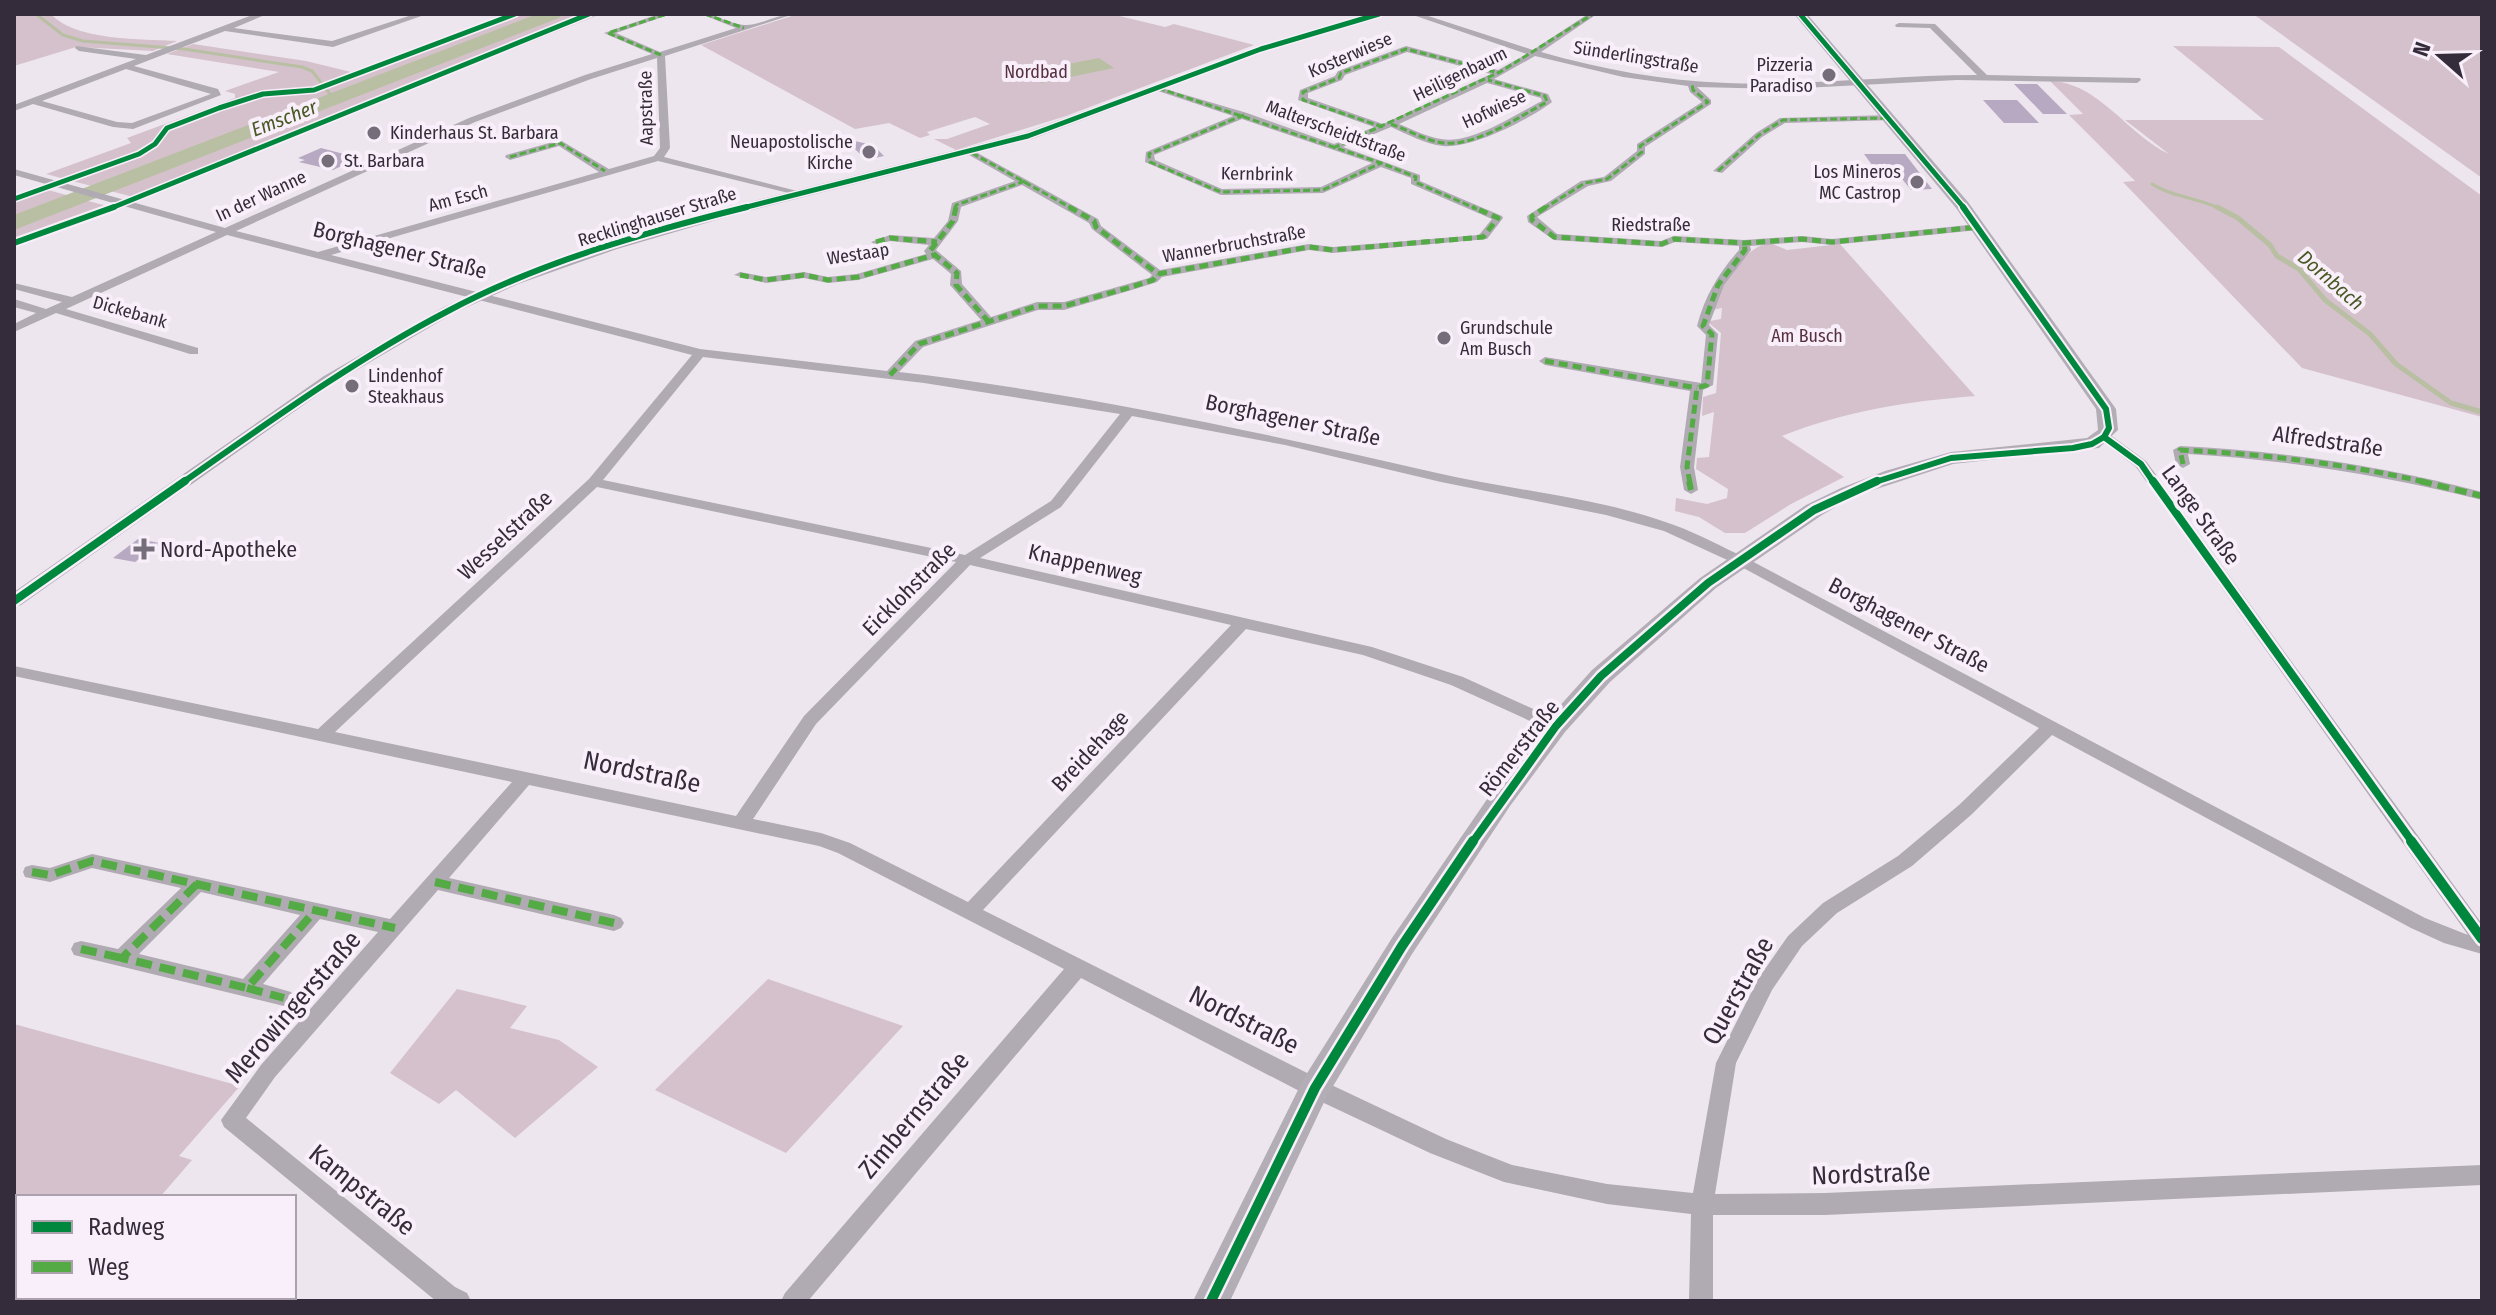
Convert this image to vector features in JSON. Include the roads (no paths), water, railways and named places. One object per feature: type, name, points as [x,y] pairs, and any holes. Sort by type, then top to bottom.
[{"type":"main road","points":[[1800,14],[1978,227],[2106,409],[2109,428],[2104,437]]},
{"type":"main road","name":"Römerstraße","points":[[1211,1301],[1315,1088],[1402,946],[1501,799],[1556,726],[1631,647],[1708,583],[1828,502],[1892,475],[1951,458],[2073,448],[2104,437]]},
{"type":"street","points":[[14,108],[263,14]]},
{"type":"street","points":[[223,29],[333,44],[423,14]]},
{"type":"street","points":[[661,55],[608,33],[667,14]]},
{"type":"street","points":[[705,14],[744,28]]},
{"type":"street","name":"In der Wanne","points":[[14,328],[472,120],[790,14]]},
{"type":"street","name":"Recklinghauser Straße","points":[[14,601],[330,379],[400,337],[481,295],[599,251],[797,194],[972,153],[1051,128],[1261,49],[1379,14]]},
{"type":"street","name":"Sünderlingstraße","points":[[1414,14],[1536,54],[1614,71],[1692,83],[1748,87],[1859,83]]},
{"type":"street","name":"Heiligenbaum","points":[[1333,148],[1488,80],[1536,54],[1593,14]]},
{"type":"street","points":[[1899,25],[1932,26],[1986,79]]},
{"type":"street","points":[[79,48],[148,58]]},
{"type":"street","name":"Kosterwiese","points":[[1387,126],[1303,100],[1303,92],[1339,78],[1341,73],[1406,49],[1416,49],[1499,73]]},
{"type":"street","name":"Aapstraße","points":[[658,158],[665,148],[661,55]]},
{"type":"street","points":[[33,101],[116,125],[133,126],[216,95],[215,91],[126,66]]},
{"type":"street","points":[[1859,83],[1986,79],[2137,80]]},
{"type":"street","name":"Hofwiese","points":[[1387,126],[1443,142],[1459,143],[1494,127],[1506,126],[1547,102],[1545,96],[1488,80]]},
{"type":"street","name":"Riedstraße","points":[[1692,83],[1693,90],[1708,102],[1683,121],[1671,123],[1640,146],[1642,152],[1607,179],[1585,183],[1531,219],[1549,235],[1562,239],[1662,244],[1674,239],[1744,243],[1802,239],[1832,242],[1978,227]]},
{"type":"street","name":"Malterscheidtstraße","points":[[1158,88],[1381,163],[1416,177],[1415,182],[1494,215]]},
{"type":"street","name":"Kernbrink","points":[[1244,115],[1149,154],[1150,162],[1221,192],[1323,190],[1381,163]]},
{"type":"street","points":[[1718,171],[1759,135],[1783,120],[1890,118]]},
{"type":"street","points":[[510,157],[560,143],[605,171]]},
{"type":"street","points":[[972,153],[1094,221],[1096,227],[1158,274]]},
{"type":"street","name":"Am Esch","points":[[319,256],[658,158],[797,194]]},
{"type":"street","name":"Borghagener Straße","points":[[14,172],[226,232],[700,353],[890,375],[1129,411],[1285,441],[1441,478],[1608,511],[1669,528],[1741,561],[2418,923],[2451,938],[2482,946]]},
{"type":"street","points":[[988,321],[956,285],[957,273],[930,251],[953,221],[956,205],[1025,181]]},
{"type":"street","name":"Wannerbruchstraße","points":[[890,375],[919,344],[1037,306],[1064,306],[1153,280],[1158,274],[1309,247],[1333,250],[1475,239],[1483,237],[1497,220],[1494,215]]},
{"type":"street","points":[[876,242],[890,238],[937,242]]},
{"type":"street","points":[[1545,361],[1697,388],[1707,385],[1712,334],[1703,326],[1709,299],[1719,279],[1745,250],[1744,243]]},
{"type":"street","name":"Westaap","points":[[740,275],[766,280],[804,275],[828,280],[858,277],[934,255]]},
{"type":"street","name":"Dickebank","points":[[14,286],[73,301]]},
{"type":"street","name":"Dickebank","points":[[14,303],[194,351]]},
{"type":"street","name":"Wesselstraße","points":[[323,734],[594,482],[700,353]]},
{"type":"street","points":[[1691,490],[1687,467],[1697,388]]},
{"type":"street","name":"Eicklohstraße","points":[[742,821],[810,720],[967,560],[1056,504],[1129,411]]},
{"type":"street","name":"Lange Straße","points":[[2104,437],[2141,464],[2482,939]]},
{"type":"street","name":"Alfredstraße","points":[[2183,464],[2180,450],[2277,454],[2366,467],[2482,496]]},
{"type":"street","name":"Knappenweg","points":[[594,482],[967,560],[1366,651],[1416,667],[1556,726]]},
{"type":"street","name":"Breidehage","points":[[971,911],[1243,622]]},
{"type":"street","name":"Nordstraße","points":[[14,671],[742,821],[844,848],[1315,1088],[1438,1146],[1512,1175],[1607,1194],[1702,1205],[1886,1201],[2482,1175]]},
{"type":"street","name":"Querstraße","points":[[1701,1301],[1702,1205],[1726,1063],[1765,985],[1795,941],[1830,908],[1917,851],[1965,810],[2049,728]]},
{"type":"street","name":"Merowingerstraße","points":[[232,1120],[268,1071],[526,777]]},
{"type":"street","name":"Merowingerstraße","points":[[32,872],[50,875],[92,861],[395,928]]},
{"type":"street","points":[[435,882],[614,923]]},
{"type":"street","points":[[122,958],[197,884]]},
{"type":"street","name":"Merowingerstraße","points":[[247,988],[315,911]]},
{"type":"street","name":"Merowingerstraße","points":[[81,949],[284,998]]},
{"type":"street","name":"Zimbernstraße","points":[[793,1301],[1079,966]]},
{"type":"street","name":"Kampstraße","points":[[232,1120],[447,1295],[459,1301]]},
{"type":"waterway","points":[[36,14],[63,35],[83,41],[184,49],[302,67],[312,71],[334,99]]},
{"type":"waterway","name":"Emscher","points":[[14,223],[553,14]]},
{"type":"waterway","name":"Dornbach","points":[[2152,184],[2220,209]]},
{"type":"waterway","name":"Dornbach","points":[[2220,209],[2238,218],[2270,245],[2277,256],[2299,269],[2325,300],[2370,334],[2396,364],[2451,403],[2482,412]]},
{"type":"place","name":"Pizzeria Paradiso","points":[[1829,75]]},
{"type":"place","name":"Kinderhaus St. Barbara","points":[[374,133]]},
{"type":"place","name":"Neuapostolische Kirche","points":[[869,152]]},
{"type":"place","name":"St. Barbara","points":[[328,161]]},
{"type":"place","name":"Los Mineros MC Castrop","points":[[1917,182]]},
{"type":"place","name":"Grundschule Am Busch","points":[[1444,338]]},
{"type":"place","name":"Lindenhof Steakhaus","points":[[352,386]]},
{"type":"place","name":"Nord-Apotheke","points":[[144,549]]},
{"type":"park label","name":"Nordbad","points":[[1036,72]]},
{"type":"park label","name":"Am Busch","points":[[1807,336]]}]
